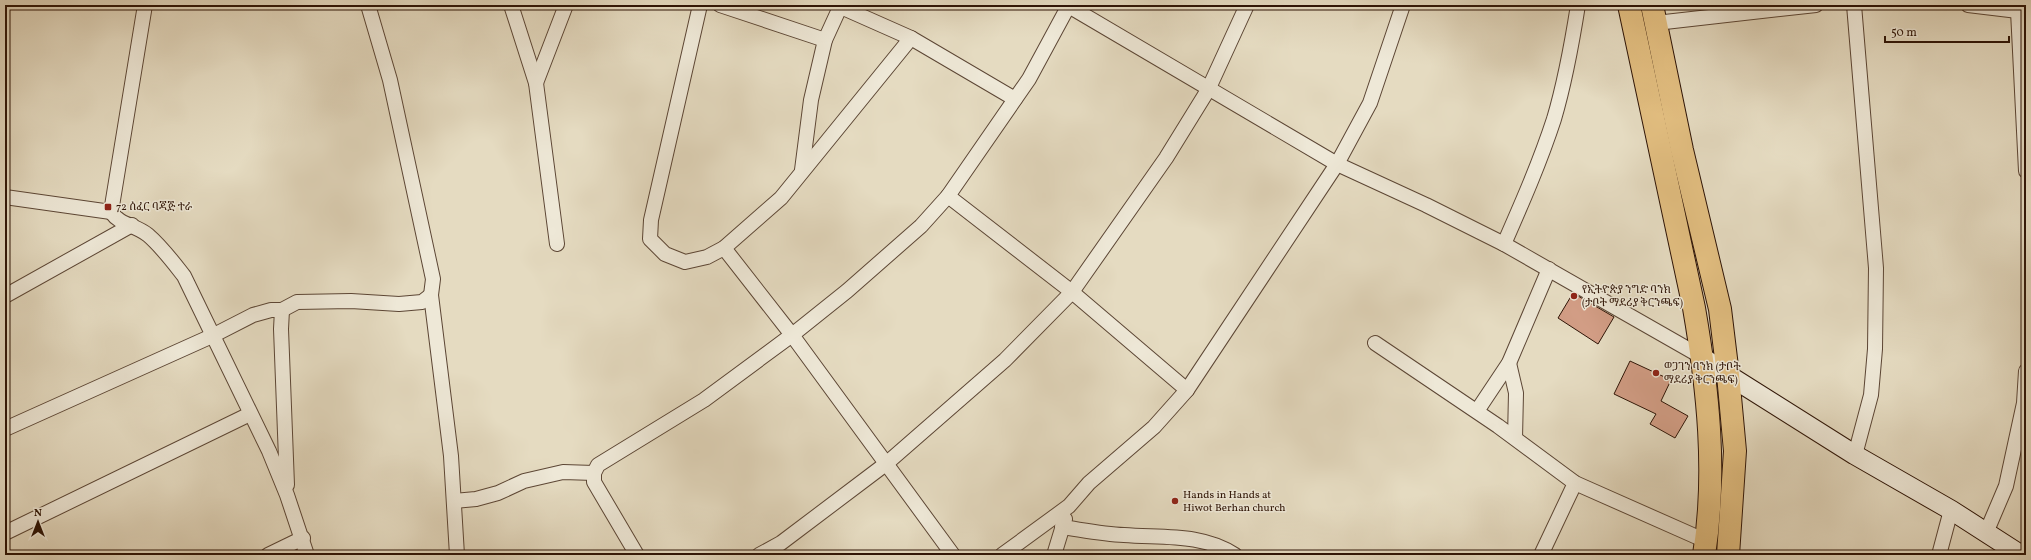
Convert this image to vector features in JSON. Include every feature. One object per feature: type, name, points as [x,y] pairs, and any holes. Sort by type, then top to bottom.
[{"type":"main road","points":[[1629,5],[1692,300],[1702,357],[1711,450],[1705,548]]},
{"type":"main road","points":[[1654,14],[1682,150],[1720,309],[1735,451],[1728,555]]},
{"type":"street","points":[[111,212],[145,5]]},
{"type":"street","points":[[368,5],[390,80],[433,279],[431,295],[451,456],[457,555]]},
{"type":"street","points":[[511,5],[536,83],[557,244]]},
{"type":"street","points":[[536,83],[566,5]]},
{"type":"street","points":[[700,5],[651,220],[650,239],[665,254],[685,262],[707,257],[724,248],[781,198],[802,170],[911,38]]},
{"type":"street","points":[[720,5],[825,40]]},
{"type":"street","points":[[637,555],[594,482],[594,473],[598,465],[704,400],[792,335],[847,291],[921,226],[948,196],[1029,79],[1068,5],[1208,90],[1338,164],[1426,205],[1504,244],[1702,357],[1855,455],[1951,510],[2021,555]]},
{"type":"street","points":[[759,555],[782,543],[887,463],[1005,360],[1072,292],[1166,158],[1208,90],[1247,5]]},
{"type":"street","points":[[1002,555],[1069,506],[1089,483],[1154,427],[1187,390],[1338,164],[1370,103],[1403,5]]},
{"type":"street","points":[[1504,244],[1530,184],[1554,119],[1570,57],[1578,5]]},
{"type":"street","points":[[1654,14],[1816,5]]},
{"type":"street","points":[[1854,5],[1876,268],[1875,349],[1871,395],[1855,455]]},
{"type":"street","points":[[1968,5],[2022,13],[2026,171]]},
{"type":"street","points":[[802,170],[811,100],[825,40],[841,6],[911,38],[1015,99]]},
{"type":"street","points":[[948,196],[1072,292],[1187,390]]},
{"type":"street","points":[[5,197],[111,212],[118,221],[132,225],[152,240],[167,254],[184,276],[269,451],[303,538],[307,555]]},
{"type":"street","points":[[5,296],[132,225]]},
{"type":"street","points":[[724,248],[792,335],[953,555]]},
{"type":"street","points":[[1477,412],[1509,363],[1549,269]]},
{"type":"street","points":[[5,429],[212,336],[253,315],[271,310],[282,310],[297,302],[323,300],[399,304],[422,302],[431,295]]},
{"type":"street","points":[[282,310],[280,329],[287,495]]},
{"type":"street","points":[[1374,343],[1515,438],[1575,483],[1705,548]]},
{"type":"street","points":[[1509,363],[1516,393],[1515,438]]},
{"type":"street","points":[[1986,533],[2008,478],[2024,403],[2026,371]]},
{"type":"street","points":[[5,533],[250,414]]},
{"type":"street","points":[[454,501],[476,499],[498,493],[524,480],[563,472],[594,473]]},
{"type":"street","points":[[1541,555],[1575,483]]},
{"type":"street","points":[[1054,555],[1069,506]]},
{"type":"street","points":[[1939,555],[1951,510]]},
{"type":"street","points":[[1062,527],[1123,535],[1189,538],[1221,546],[1235,555]]},
{"type":"street","points":[[268,555],[303,538]]},
{"type":"building","points":[[1573,293],[1614,317],[1598,344],[1558,318]]},
{"type":"building","points":[[1630,361],[1671,380],[1661,401],[1688,416],[1675,438],[1650,424],[1656,414],[1614,394]]},
{"type":"place","name":"72 ሰፈር ባጃጅ ተራ","points":[[108,207]]},
{"type":"place","name":"የኢትዮጵያ ንግድ ባንክ (ታቦት ማደሪያ ቅርንጫፍ)","points":[[1574,296]]},
{"type":"place","name":"ወጋገን ባንክ (ታቦት ማደሪያ ቅርንጫፍ)","points":[[1656,373]]},
{"type":"place","name":"Hands in Hands at Hiwot Berhan church","points":[[1175,501]]}]
